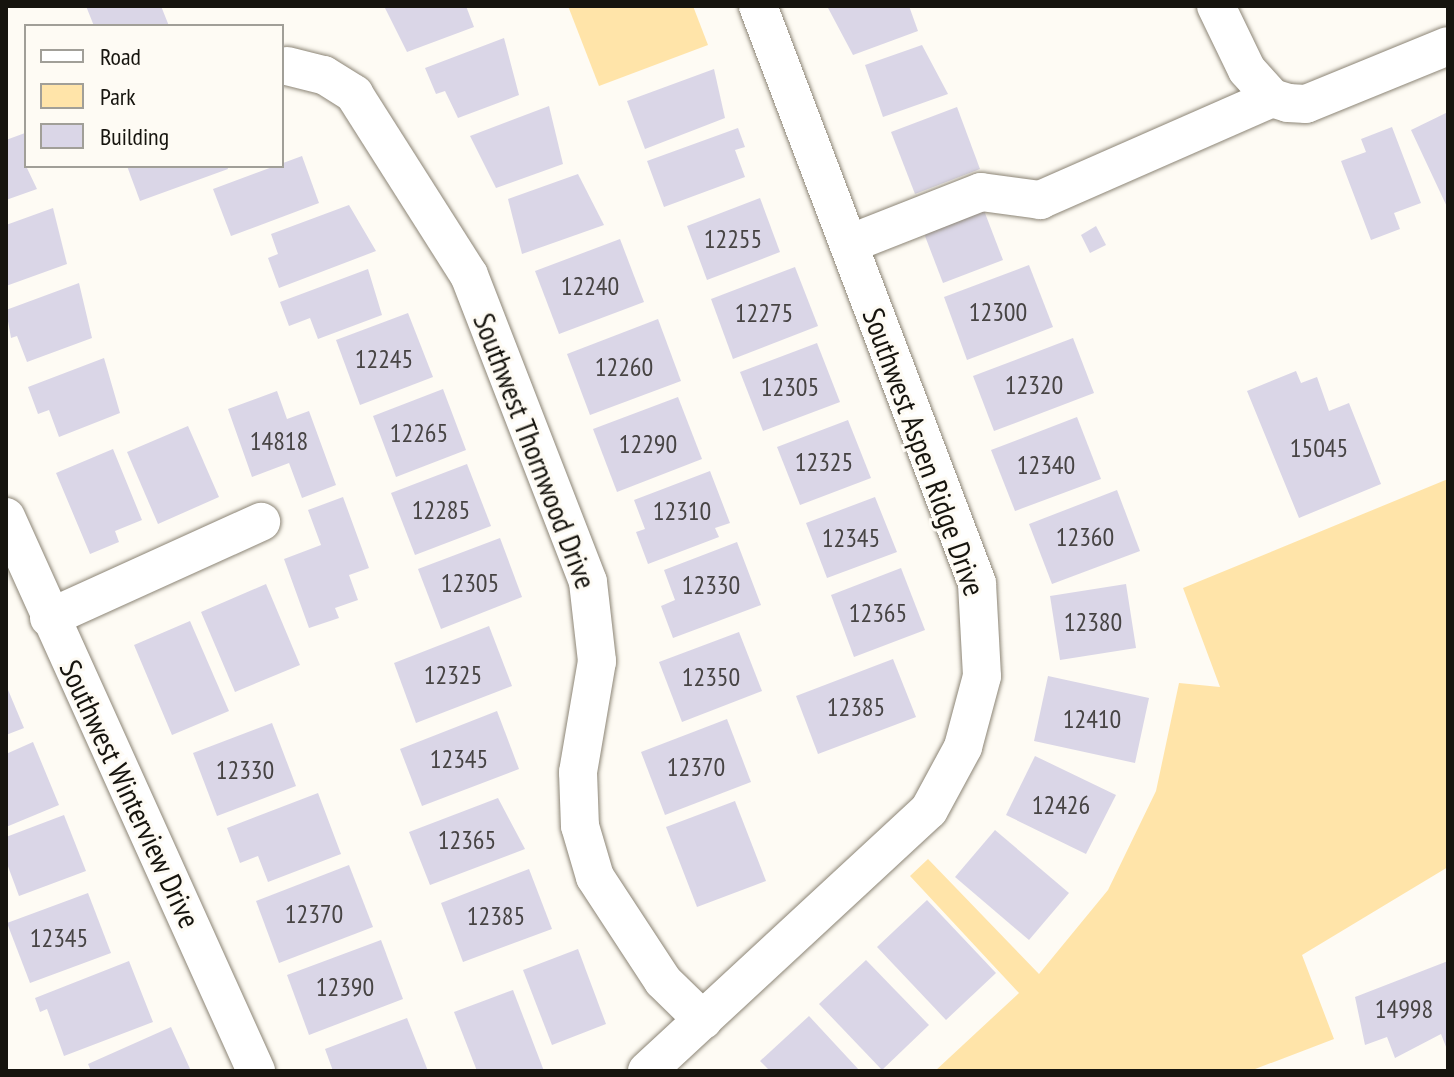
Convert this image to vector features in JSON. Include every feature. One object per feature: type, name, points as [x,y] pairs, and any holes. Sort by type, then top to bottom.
[{"type":"street","name":"Southwest Aspen Ridge Drive","points":[[647,1071],[929,810],[963,747],[978,699],[983,635],[977,583],[758,6]]},
{"type":"street","points":[[1216,6],[1247,70],[1272,98]]},
{"type":"street","points":[[849,244],[981,192],[1032,201],[1052,196],[1272,98],[1306,104],[1448,46]]},
{"type":"street","name":"Southwest Thornwood Drive","points":[[287,66],[324,75],[354,94],[469,275],[588,582],[597,661],[578,772],[580,826],[595,877],[663,981],[703,1020]]},
{"type":"street","name":"Southwest Winterview Drive","points":[[6,517],[256,1071]]},
{"type":"street","points":[[49,618],[261,522]]},
{"type":"green space","points":[[568,6],[693,6],[708,45],[599,86]]},
{"type":"green space","points":[[1448,479],[1448,867],[1302,955],[1334,1039],[1250,1071],[935,1071],[1019,993],[910,876],[928,859],[1039,974],[1108,890],[1156,791],[1179,683],[1220,687],[1183,588]]},
{"type":"building","points":[[86,6],[161,6],[168,24],[93,24]]},
{"type":"building","points":[[384,6],[466,6],[474,27],[407,52]]},
{"type":"building","points":[[827,6],[909,6],[918,31],[853,55]]},
{"type":"building","points":[[504,38],[519,95],[458,118],[445,91],[436,94],[425,68]]},
{"type":"building","points":[[922,45],[948,94],[883,117],[865,65]]},
{"type":"building","points":[[714,69],[725,118],[645,149],[627,101]]},
{"type":"building","points":[[549,106],[563,164],[496,188],[470,136]]},
{"type":"building","points":[[957,107],[980,169],[915,194],[891,132]]},
{"type":"building","points":[[1448,112],[1448,209],[1411,130]]},
{"type":"building","points":[[1392,127],[1421,203],[1394,213],[1400,229],[1371,240],[1341,161],[1366,152],[1361,139]]},
{"type":"building","points":[[738,128],[745,147],[735,150],[745,177],[664,207],[647,161]]},
{"type":"building","points":[[24,133],[24,168],[27,168],[37,189],[6,200],[6,140]]},
{"type":"building","points":[[302,156],[319,203],[231,236],[213,189],[270,168],[284,168],[284,163]]},
{"type":"building","points":[[128,168],[228,168],[228,169],[140,201]]},
{"type":"building","points":[[578,174],[604,225],[522,254],[508,199]]},
{"type":"building","points":[[760,198],[780,252],[707,280],[687,226]]},
{"type":"building","points":[[980,200],[1003,260],[943,283],[920,223]]},
{"type":"building","points":[[349,205],[376,251],[279,288],[268,258],[278,254],[271,234]]},
{"type":"building","points":[[53,208],[67,264],[6,286],[6,225]]},
{"type":"building","points":[[1096,226],[1106,245],[1090,253],[1081,235]]},
{"type":"building","points":[[620,239],[644,302],[559,334],[535,271]]},
{"type":"building","points":[[1029,265],[1053,327],[967,360],[944,297]]},
{"type":"building","points":[[795,267],[818,326],[733,359],[711,299]]},
{"type":"building","points":[[368,269],[382,315],[318,339],[310,318],[289,326],[280,302]]},
{"type":"building","points":[[79,283],[92,338],[27,362],[17,336],[11,338],[6,310]]},
{"type":"building","points":[[408,313],[433,377],[360,405],[336,340]]},
{"type":"building","points":[[658,319],[681,381],[590,415],[567,354]]},
{"type":"building","points":[[1073,338],[1094,393],[994,431],[973,376]]},
{"type":"building","points":[[817,343],[840,402],[763,431],[740,372]]},
{"type":"building","points":[[104,358],[120,413],[59,437],[49,410],[38,414],[28,387]]},
{"type":"building","points":[[1296,371],[1301,383],[1317,377],[1329,411],[1349,403],[1381,484],[1299,518],[1247,391]]},
{"type":"building","points":[[443,389],[466,450],[396,477],[373,416]]},
{"type":"building","points":[[277,391],[287,419],[309,411],[336,485],[302,498],[289,463],[252,477],[228,409]]},
{"type":"building","points":[[678,397],[702,459],[617,492],[593,429]]},
{"type":"building","points":[[1077,417],[1101,479],[1015,511],[991,450]]},
{"type":"building","points":[[848,420],[871,478],[800,505],[777,447]]},
{"type":"building","points":[[188,426],[219,497],[158,524],[127,452]]},
{"type":"building","points":[[113,449],[142,520],[115,531],[119,542],[90,554],[56,473]]},
{"type":"building","points":[[467,464],[491,526],[415,555],[391,493]]},
{"type":"building","points":[[710,471],[730,523],[715,528],[719,537],[648,564],[636,532],[645,529],[634,500]]},
{"type":"building","points":[[1117,490],[1140,551],[1052,584],[1029,524]]},
{"type":"building","points":[[343,497],[369,568],[349,575],[358,600],[335,608],[339,618],[309,628],[284,559],[321,545],[308,510]]},
{"type":"building","points":[[875,497],[897,552],[827,578],[806,523]]},
{"type":"building","points":[[500,538],[522,597],[441,629],[418,569]]},
{"type":"building","points":[[737,542],[761,605],[673,638],[661,606],[675,600],[664,570]]},
{"type":"building","points":[[901,568],[925,630],[854,657],[831,595]]},
{"type":"building","points":[[266,584],[300,665],[235,692],[201,612]]},
{"type":"building","points":[[1126,584],[1136,648],[1060,660],[1050,596]]},
{"type":"building","points":[[190,621],[229,711],[172,735],[134,645]]},
{"type":"building","points":[[489,626],[512,686],[416,723],[394,663]]},
{"type":"building","points":[[739,632],[762,691],[682,722],[659,662]]},
{"type":"building","points":[[893,659],[916,717],[818,754],[796,696]]},
{"type":"building","points":[[1048,676],[1149,698],[1135,763],[1034,741]]},
{"type":"building","points":[[6,685],[24,728],[6,735]]},
{"type":"building","points":[[497,711],[519,769],[422,806],[400,749]]},
{"type":"building","points":[[727,719],[751,782],[665,815],[641,752]]},
{"type":"building","points":[[272,723],[296,786],[217,816],[193,753]]},
{"type":"building","points":[[33,742],[59,805],[6,827],[6,754]]},
{"type":"building","points":[[1035,756],[1116,795],[1086,854],[1006,815]]},
{"type":"building","points":[[318,793],[341,854],[268,882],[258,856],[240,863],[227,828]]},
{"type":"building","points":[[498,798],[525,849],[430,885],[409,832]]},
{"type":"building","points":[[735,801],[766,881],[697,907],[666,827]]},
{"type":"building","points":[[64,815],[86,871],[19,896],[6,861],[6,837]]},
{"type":"building","points":[[995,830],[1069,893],[1029,940],[955,877]]},
{"type":"building","points":[[349,865],[373,927],[279,963],[256,901]]},
{"type":"building","points":[[529,869],[552,929],[463,962],[441,903]]},
{"type":"building","points":[[88,893],[111,953],[30,983],[7,923]]},
{"type":"building","points":[[927,900],[996,973],[946,1020],[877,947]]},
{"type":"building","points":[[381,940],[403,999],[309,1035],[287,975]]},
{"type":"building","points":[[578,949],[606,1024],[552,1045],[523,970]]},
{"type":"building","points":[[866,960],[929,1025],[882,1070],[819,1004]]},
{"type":"building","points":[[129,961],[153,1022],[64,1056],[47,1009],[40,1012],[35,998]]},
{"type":"building","points":[[1448,961],[1448,1052],[1441,1034],[1395,1058],[1387,1037],[1365,1045],[1355,997]]},
{"type":"building","points":[[513,990],[544,1071],[477,1071],[454,1012]]},
{"type":"building","points":[[809,1016],[860,1071],[770,1071],[760,1061]]},
{"type":"building","points":[[407,1018],[428,1071],[333,1071],[325,1049]]},
{"type":"building","points":[[171,1027],[191,1071],[91,1071],[88,1064]]}]
